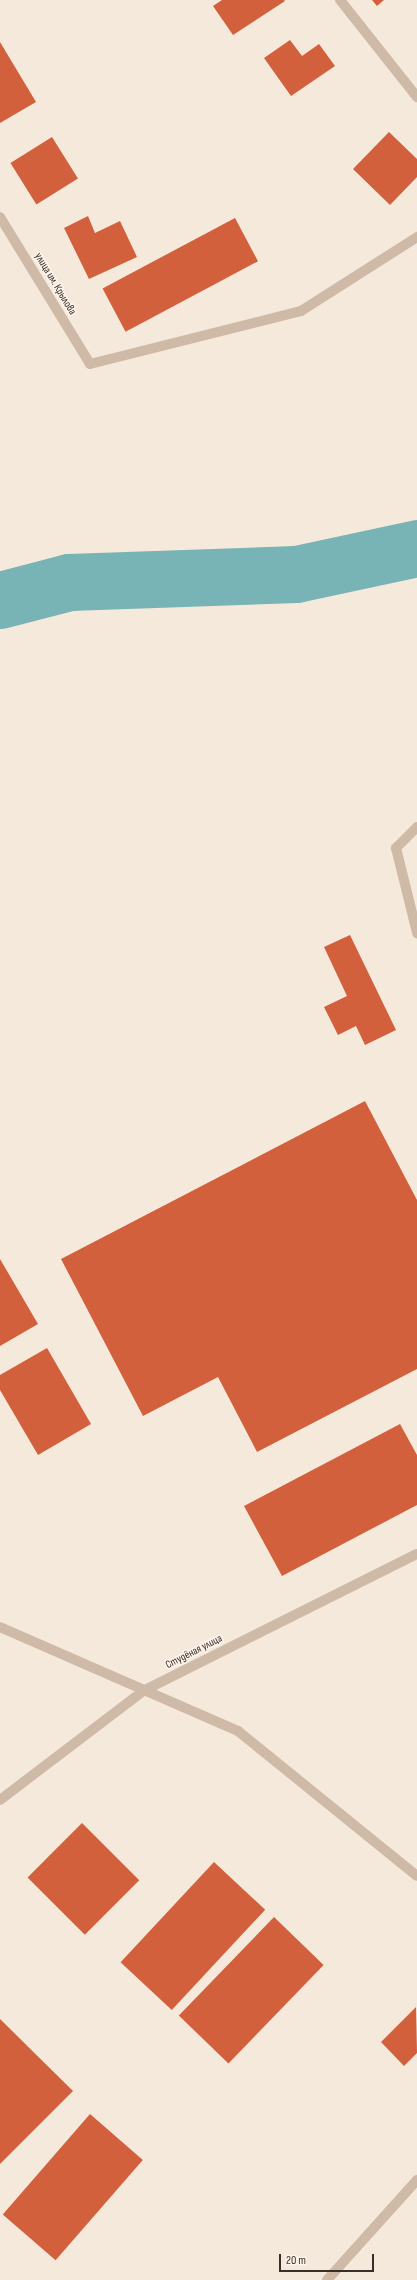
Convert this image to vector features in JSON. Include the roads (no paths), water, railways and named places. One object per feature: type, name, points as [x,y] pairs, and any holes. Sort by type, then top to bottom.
[{"type":"street","points":[[340,0],[417,97]]},
{"type":"street","name":"улица им. Крылова","points":[[0,217],[90,364],[301,311],[417,237]]},
{"type":"street","points":[[417,827],[396,848],[417,933]]},
{"type":"street","name":"Студёная улица","points":[[0,1800],[142,1691],[417,1554]]},
{"type":"street","points":[[0,1626],[142,1691],[238,1731],[417,1876]]},
{"type":"street","points":[[327,2280],[417,2180]]},
{"type":"waterway","points":[[0,600],[69,582],[296,574],[417,548]]}]
